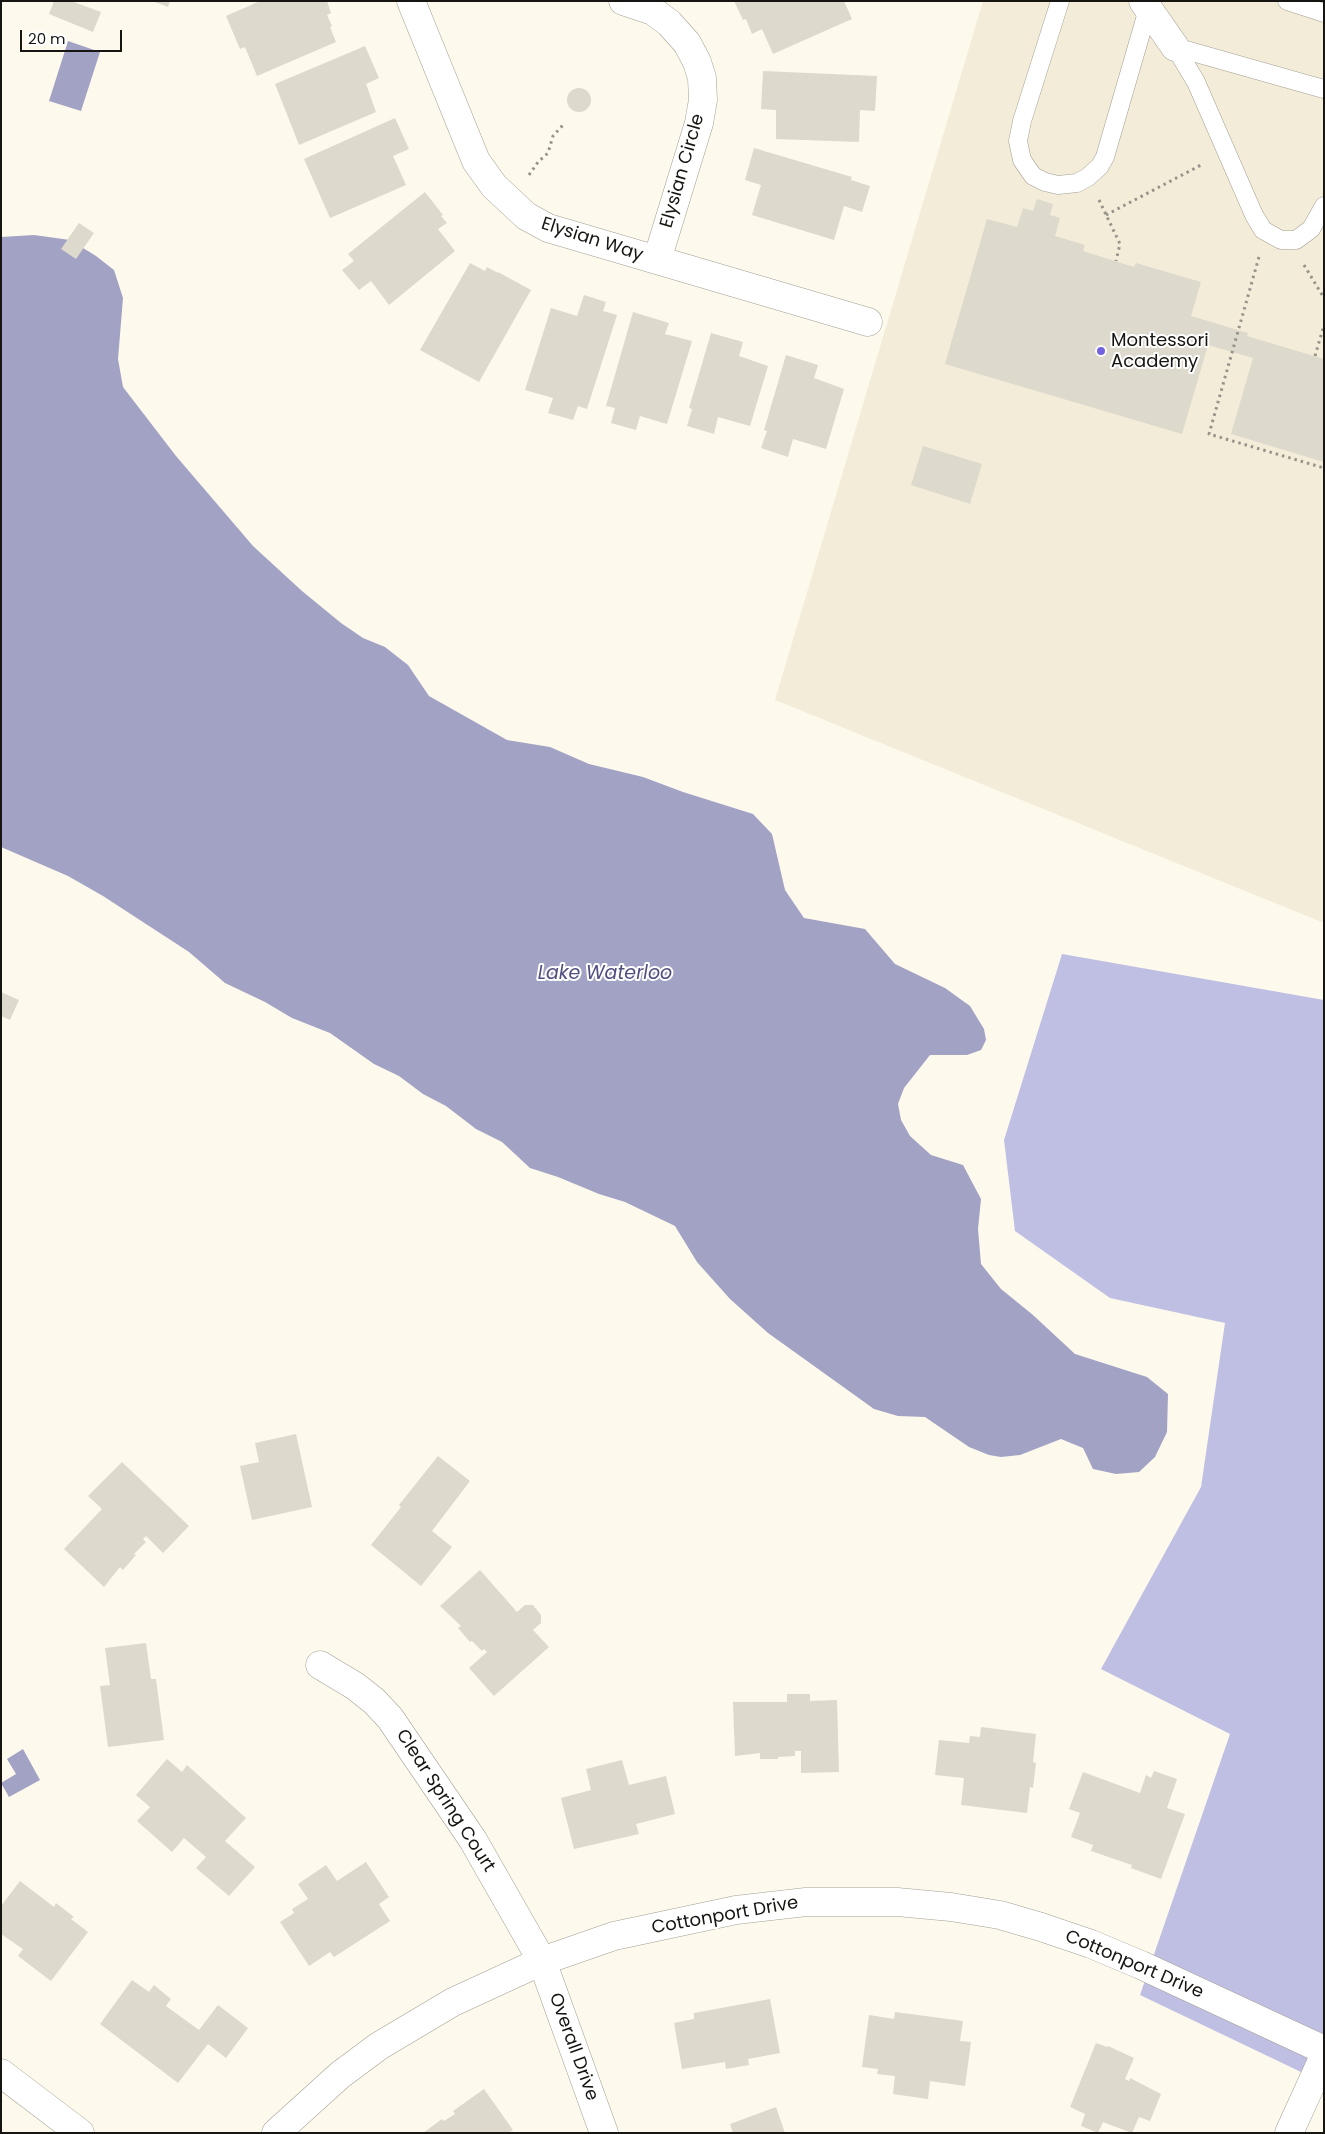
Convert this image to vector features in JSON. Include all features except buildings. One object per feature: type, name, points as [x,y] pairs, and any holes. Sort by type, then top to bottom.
[{"type":"street","name":"Elysian Circle","points":[[623,1],[653,11],[669,23],[687,43],[697,62],[702,78],[703,100],[699,122],[657,260]]},
{"type":"street","name":"Elysian Way","points":[[412,2],[472,152],[485,176],[512,205],[538,224],[868,322]]},
{"type":"street","points":[[1146,5],[1175,48]]},
{"type":"street","name":"Clear Spring Court","points":[[320,1665],[355,1686],[374,1701],[407,1740],[473,1840],[542,1961]]},
{"type":"street","name":"Cottonport Drive","points":[[276,2133],[340,2075],[378,2046],[452,2002],[542,1961],[614,1936],[736,1910],[806,1902],[897,1902],[951,1907],[1000,1915],[1091,1944],[1324,2050]]},
{"type":"street","name":"Overall Drive","points":[[542,1961],[604,2133]]},
{"type":"street","points":[[1289,2133],[1324,2056]]},
{"type":"street","points":[[1,2073],[80,2133]]},
{"type":"lane","points":[[1060,1],[1022,121],[1018,141],[1026,167],[1033,176],[1045,182],[1062,185],[1077,183],[1088,177],[1100,166],[1105,157],[1146,5]]},
{"type":"lane","points":[[1287,1],[1324,13]]},
{"type":"lane","points":[[1175,48],[1324,89]]},
{"type":"lane","points":[[1175,48],[1196,82],[1258,224],[1275,238],[1289,241],[1302,237],[1308,232],[1318,220],[1324,206]]},
{"type":"path","points":[[512,205],[533,169],[548,152],[553,136],[563,125]]},
{"type":"path","points":[[1106,215],[1226,152]]},
{"type":"path","points":[[1088,177],[1120,244],[1116,261]]},
{"type":"path","points":[[1266,232],[1208,434],[1324,468]]},
{"type":"path","points":[[1289,241],[1324,298]]},
{"type":"path","points":[[1315,356],[1324,326]]},
{"type":"shaded area","name":"Montessori Academy","points":[[983,1],[1324,1],[1324,923],[775,700]]},
{"type":"shaded area","points":[[1062,954],[1324,1000],[1324,2083],[1140,1995],[1230,1734],[1101,1669],[1201,1487],[1225,1323],[1110,1298],[1015,1231],[1004,1140]]},
{"type":"water","points":[[68,41],[100,52],[81,111],[49,101]]},
{"type":"water","name":"Lake Waterloo","points":[[34,235],[70,240],[114,270],[123,298],[118,359],[123,387],[176,456],[253,546],[302,591],[341,623],[363,638],[385,647],[408,665],[429,696],[507,740],[550,747],[589,764],[643,777],[753,814],[772,834],[785,890],[804,918],[865,929],[895,964],[945,988],[970,1006],[984,1029],[986,1040],[981,1050],[967,1055],[930,1055],[904,1088],[898,1104],[901,1120],[910,1136],[931,1155],[963,1165],[981,1199],[978,1229],[981,1264],[1001,1289],[1033,1315],[1075,1354],[1147,1377],[1168,1394],[1167,1432],[1155,1457],[1139,1472],[1116,1474],[1093,1469],[1083,1448],[1061,1439],[1020,1455],[1001,1457],[989,1455],[969,1447],[925,1417],[898,1416],[874,1409],[768,1333],[730,1299],[697,1262],[675,1226],[625,1202],[530,1168],[502,1142],[476,1129],[446,1106],[423,1094],[399,1076],[374,1064],[330,1033],[292,1018],[265,1002],[225,983],[189,952],[103,896],[68,876],[1,847],[1,237]]},
{"type":"water","points":[[23,1749],[40,1780],[9,1797],[1,1783],[16,1774],[7,1759]]},
{"type":"place","name":"Montessori Academy","points":[[1101,351]]}]
